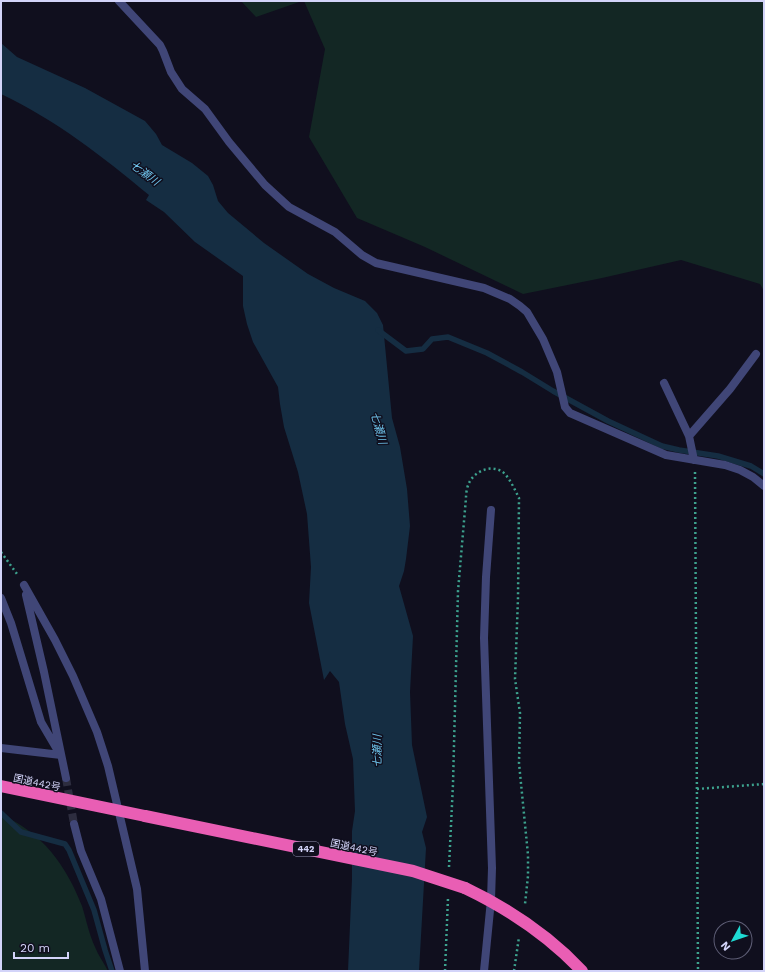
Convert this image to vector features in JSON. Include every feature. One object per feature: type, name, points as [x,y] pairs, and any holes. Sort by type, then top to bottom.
[{"type":"highway","name":"国道442号","points":[[1,786],[413,871],[465,888],[491,900],[523,920],[554,943],[582,971]]},
{"type":"street","points":[[119,1],[160,45],[171,72],[182,89],[205,109],[252,170],[273,193],[289,207],[335,232],[362,254],[376,263],[484,288],[510,299],[520,306],[527,312],[543,339],[557,372],[566,410],[666,455],[725,465],[740,470],[753,477],[764,486]]},
{"type":"street","points":[[689,436],[730,389],[756,354]]},
{"type":"street","points":[[664,383],[689,436],[694,460]]},
{"type":"street","points":[[484,971],[491,900],[492,868],[484,638],[486,577],[491,510]]},
{"type":"street","points":[[24,585],[66,778]]},
{"type":"street","points":[[24,585],[55,640],[83,699],[108,766],[120,811],[137,889],[145,971]]},
{"type":"street","points":[[1,598],[11,623],[40,722],[61,755]]},
{"type":"street","points":[[1,748],[61,755]]},
{"type":"street","points":[[74,824],[81,851],[102,899],[120,971]]},
{"type":"path","points":[[694,460],[698,971]]},
{"type":"path","points":[[449,874],[458,591],[466,498],[468,484],[474,476],[481,470],[491,468],[505,474],[519,498],[518,598],[515,679],[520,713],[519,763],[528,855],[528,876],[523,911]]},
{"type":"path","points":[[1,552],[24,585]]},
{"type":"path","points":[[697,789],[764,784]]},
{"type":"path","points":[[445,971],[448,895]]},
{"type":"path","points":[[514,971],[520,932]]},
{"type":"green space","points":[[241,1],[302,1],[256,17]]},
{"type":"green space","points":[[304,1],[764,1],[764,291],[760,284],[681,260],[523,294],[425,247],[357,218],[309,137],[325,49]]},
{"type":"green space","points":[[1,815],[16,822],[40,840],[60,864],[76,891],[93,942],[108,971],[1,971]]},
{"type":"water","name":"七瀬川","points":[[1,43],[17,57],[85,88],[145,121],[156,134],[162,145],[192,163],[208,176],[213,185],[218,201],[228,213],[264,243],[308,274],[334,288],[365,301],[377,313],[383,325],[392,418],[400,447],[407,489],[410,526],[404,571],[399,586],[413,636],[410,692],[412,745],[427,817],[422,832],[426,848],[419,971],[348,971],[352,879],[352,831],[355,811],[353,759],[345,724],[339,682],[330,671],[324,680],[309,603],[311,567],[307,514],[298,472],[284,427],[278,387],[253,342],[247,324],[243,306],[243,276],[195,242],[164,212],[146,200],[149,195],[96,153],[41,115],[1,94]]},
{"type":"waterway","points":[[378,330],[406,351],[423,349],[432,339],[448,337],[487,353],[608,421],[662,446],[718,456],[751,466],[764,474]]},
{"type":"waterway","points":[[1,813],[21,832],[65,844],[69,850],[94,910],[112,971]]},
{"type":"tunnel","points":[[66,778],[74,824]]}]
